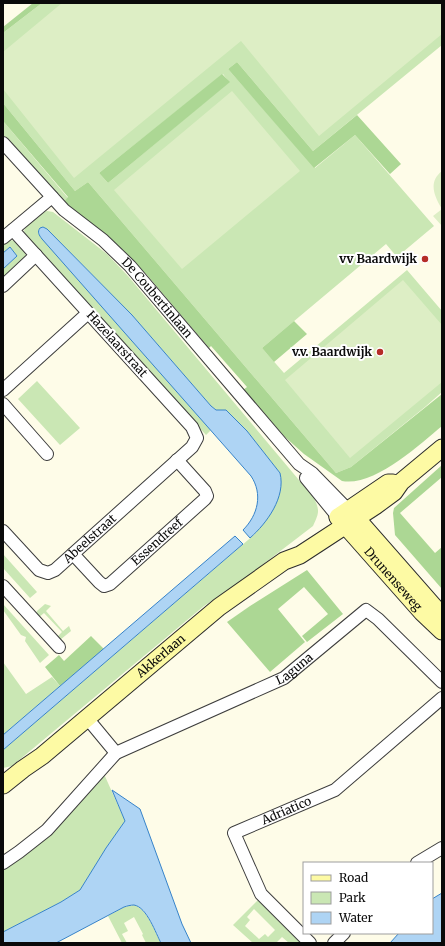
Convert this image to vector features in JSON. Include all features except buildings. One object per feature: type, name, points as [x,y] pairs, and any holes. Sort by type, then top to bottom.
[{"type":"street","name":"De Coubertinlaan","points":[[3,143],[64,210],[103,240],[130,266],[299,464],[305,476],[347,518]]},
{"type":"street","points":[[3,238],[52,197]]},
{"type":"street","name":"Hazelaarstraat","points":[[13,230],[192,427],[197,438],[192,447],[177,460]]},
{"type":"street","points":[[3,286],[36,255]]},
{"type":"street","points":[[3,390],[88,313]]},
{"type":"street","points":[[3,404],[47,454]]},
{"type":"street","name":"Akkerlaan","points":[[4,793],[23,769],[42,756],[219,606],[284,561],[294,548],[394,492],[401,482],[442,448]]},
{"type":"street","name":"Abeelstraat","points":[[3,531],[39,570],[48,573],[55,570],[177,460]]},
{"type":"street","name":"Essendreef","points":[[73,554],[99,582],[104,586],[110,584],[205,499],[207,496],[205,491],[177,460]]},
{"type":"street","name":"Drunenseweg","points":[[347,518],[442,616]]},
{"type":"street","name":"Drunenseweg","points":[[347,518],[422,612],[442,631]]},
{"type":"street","points":[[3,586],[59,647]]},
{"type":"street","name":"Laguna","points":[[3,863],[47,830],[116,753],[284,678],[366,610],[378,618],[442,682]]},
{"type":"street","name":"Adriatico","points":[[310,943],[261,894],[234,833],[335,790],[442,698]]},
{"type":"street","points":[[87,718],[116,753]]},
{"type":"street","points":[[419,862],[442,848]]},
{"type":"street","points":[[334,943],[343,934]]},
{"type":"green space","points":[[33,3],[42,3],[3,33],[3,27]]},
{"type":"green space","points":[[42,3],[442,3],[442,45],[313,151],[237,62],[228,69],[315,168],[355,135],[434,226],[397,257],[386,244],[262,348],[284,373],[407,270],[442,311],[442,392],[351,467],[336,473],[88,182],[75,191],[3,103],[3,33]],"holes":[[[223,74],[229,82],[108,183],[99,173]]]},
{"type":"green space","points":[[62,3],[442,3],[442,34],[319,136],[241,41],[74,178],[3,89],[3,52]]},
{"type":"green space","points":[[237,62],[313,151],[357,115],[401,164],[390,174],[355,135],[314,168],[228,69]]},
{"type":"green space","points":[[222,74],[230,82],[108,183],[99,173]]},
{"type":"green space","points":[[232,91],[300,171],[182,269],[114,190]]},
{"type":"green space","points":[[3,103],[75,191],[88,182],[336,473],[351,467],[442,394],[442,426],[395,463],[368,478],[355,481],[342,481],[304,454],[285,437],[243,390],[247,387],[211,346],[209,348],[147,275],[124,251],[79,214],[63,203],[68,197],[3,121]]},
{"type":"green space","points":[[3,121],[68,198],[63,203],[3,137]]},
{"type":"green space","points":[[442,171],[442,209],[435,194],[434,184],[438,175]]},
{"type":"green space","points":[[442,209],[442,226],[433,216]]},
{"type":"green space","points":[[47,211],[53,212],[107,254],[128,276],[314,498],[318,512],[313,526],[244,579],[204,606],[12,766],[3,768],[3,750],[255,534],[280,473],[247,431],[226,411],[216,410],[211,406],[132,315],[47,229],[43,227],[40,228],[211,430],[206,435],[26,237],[24,231],[28,224],[37,216]]},
{"type":"green space","points":[[10,240],[15,241],[26,253],[25,258],[3,279],[3,269],[17,256],[10,247],[3,253],[3,244]]},
{"type":"green space","name":"v.v. Baardwijk","points":[[403,280],[442,325],[442,382],[350,458],[285,380]]},
{"type":"green space","points":[[294,321],[307,334],[274,362],[262,348]]},
{"type":"green space","points":[[37,381],[80,428],[60,445],[18,399]]},
{"type":"green space","points":[[442,465],[442,477],[400,513],[435,553],[442,547],[442,589],[395,535],[393,513],[394,508]]},
{"type":"green space","points":[[3,554],[37,592],[30,598],[3,568]]},
{"type":"green space","points":[[307,570],[343,614],[307,642],[302,636],[328,614],[304,587],[278,609],[305,642],[270,672],[227,622]]},
{"type":"green space","points":[[3,604],[49,655],[40,663],[25,641],[26,637],[21,635],[3,610]]},
{"type":"green space","points":[[45,604],[51,606],[46,611],[63,631],[69,626],[71,631],[60,640],[56,638],[62,632],[44,613],[38,618],[36,615],[37,611]]},
{"type":"green space","points":[[91,636],[104,649],[60,686],[45,667],[59,655],[64,661]]},
{"type":"green space","points":[[3,662],[26,694],[52,677],[60,686],[3,735]]},
{"type":"green space","points":[[104,774],[125,821],[80,890],[61,902],[3,932],[3,869],[36,846]]},
{"type":"green space","points":[[258,900],[304,943],[289,943],[282,937],[276,943],[253,943],[233,925]],"holes":[[[254,909],[275,930],[268,937],[265,934],[259,939],[245,926],[250,920],[247,917]]]},
{"type":"green space","points":[[135,905],[148,917],[161,943],[146,943],[134,917],[124,923],[128,931],[122,934],[127,943],[122,943],[108,916],[124,907]]},
{"type":"water","points":[[43,227],[47,229],[132,315],[211,406],[216,410],[226,410],[247,431],[280,473],[280,491],[274,509],[263,525],[250,538],[243,530],[252,518],[258,497],[255,483],[251,476],[42,239],[39,235],[39,231],[40,228]]},
{"type":"water","points":[[10,247],[17,256],[3,269],[3,253]]},
{"type":"water","points":[[235,536],[243,544],[3,750],[3,735]]},
{"type":"water","points":[[112,790],[140,809],[182,924],[191,943],[161,943],[147,916],[139,907],[134,905],[124,907],[56,943],[3,943],[3,932],[61,902],[80,890],[125,821]]},
{"type":"water","points":[[442,893],[442,943],[390,943],[398,934],[433,934],[433,898]]},
{"type":"place","name":"vv Baardwijk","points":[[425,259]]},
{"type":"place","name":"v.v. Baardwijk","points":[[380,352]]}]
